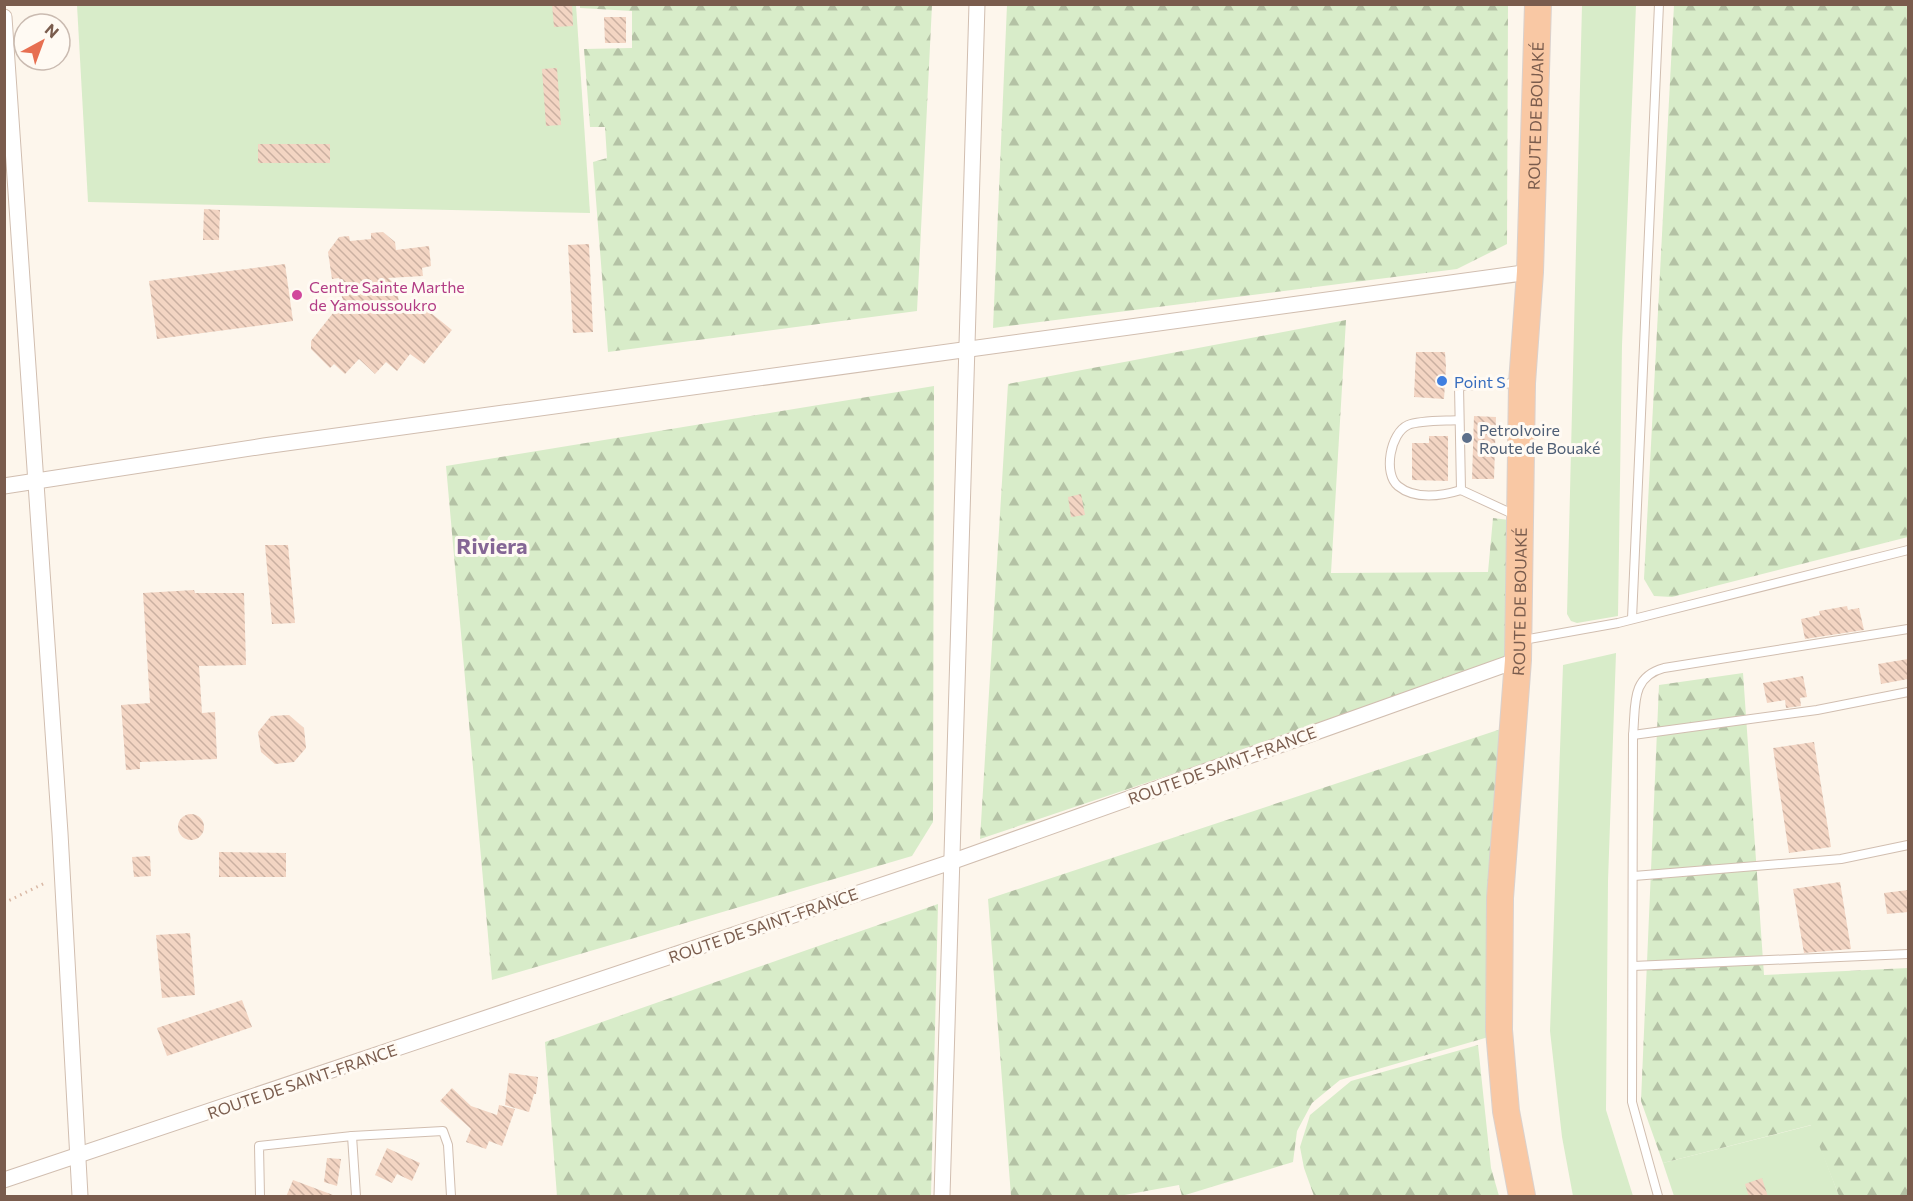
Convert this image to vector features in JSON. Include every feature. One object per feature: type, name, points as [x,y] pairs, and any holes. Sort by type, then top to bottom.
[{"type":"highway","name":"ROUTE DE BOUAKÉ","points":[[1522,1197],[1506,1111],[1500,1030],[1500,897],[1518,651],[1522,383],[1530,272],[1538,4]]},
{"type":"street","points":[[942,1197],[977,4]]},
{"type":"street","points":[[4,17],[62,875],[80,1197]]},
{"type":"street","points":[[4,486],[264,446],[1530,272]]},
{"type":"street","name":"ROUTE DE SAINT-FRANCE","points":[[4,1180],[951,862],[1518,651]]},
{"type":"lane","points":[[1632,619],[1659,4]]},
{"type":"lane","points":[[1461,490],[1459,386],[1522,383]]},
{"type":"lane","points":[[1460,420],[1409,425],[1398,432],[1392,445],[1390,475],[1396,485],[1419,495],[1440,495],[1461,490],[1520,517]]},
{"type":"lane","points":[[1518,651],[1632,619],[1908,550]]},
{"type":"lane","points":[[1658,1197],[1632,1102],[1633,735],[1636,693],[1642,681],[1651,671],[1908,629]]},
{"type":"lane","points":[[1633,735],[1817,710],[1908,692]]},
{"type":"lane","points":[[1634,876],[1842,859],[1908,845]]},
{"type":"lane","points":[[1633,966],[1908,954]]},
{"type":"lane","points":[[260,1197],[259,1146],[352,1136],[443,1131],[448,1145],[451,1197]]},
{"type":"lane","points":[[352,1136],[356,1197]]},
{"type":"path","points":[[4,903],[62,875]]},
{"type":"green space","points":[[77,5],[576,5],[590,213],[88,202]]},
{"type":"green space","points":[[580,5],[932,5],[917,311],[608,352],[593,162],[607,158],[605,127],[590,127],[584,49],[632,48],[632,11],[580,8]]},
{"type":"green space","points":[[1007,5],[1508,5],[1507,244],[1457,269],[993,328]]},
{"type":"green space","points":[[1582,5],[1636,5],[1622,345],[1618,616],[1577,623],[1571,621],[1567,614]]},
{"type":"green space","points":[[1674,5],[1908,5],[1908,537],[1672,597],[1654,596],[1644,579]]},
{"type":"green space","points":[[1346,320],[1331,573],[1488,572],[1493,518],[1517,521],[1516,658],[980,839],[1008,384]]},
{"type":"green space","points":[[934,386],[933,822],[912,856],[492,980],[446,466]]},
{"type":"green space","points":[[1616,653],[1608,881],[1606,1110],[1633,1196],[1573,1196],[1562,1137],[1550,1031],[1563,665]]},
{"type":"green space","points":[[1743,673],[1764,975],[1908,968],[1908,1196],[1839,1196],[1811,1125],[1663,1163],[1641,1101],[1659,685]]},
{"type":"green space","points":[[1501,729],[1492,1036],[1340,1080],[1312,1103],[1297,1131],[1293,1162],[1182,1196],[1179,1185],[1119,1196],[1011,1196],[988,899]]},
{"type":"green space","points":[[938,904],[931,1196],[557,1196],[545,1042]]},
{"type":"green space","points":[[1478,1045],[1491,1168],[1499,1196],[1314,1196],[1304,1168],[1300,1147],[1310,1115],[1351,1081]]},
{"type":"green space","points":[[1812,1125],[1839,1196],[1674,1196],[1663,1163]]},
{"type":"building","points":[[552,4],[572,4],[573,26],[554,27]]},
{"type":"building","points":[[604,17],[626,17],[626,43],[605,43]]},
{"type":"building","points":[[557,68],[561,125],[546,126],[542,69]]},
{"type":"building","points":[[258,144],[330,144],[330,163],[258,163]]},
{"type":"building","points":[[204,209],[220,210],[219,240],[203,240]]},
{"type":"building","points":[[383,232],[395,242],[396,250],[429,246],[431,266],[422,268],[423,276],[388,278],[396,285],[400,308],[416,301],[452,330],[424,364],[410,354],[397,371],[386,362],[375,374],[359,359],[345,374],[334,364],[330,368],[311,349],[311,341],[333,313],[344,311],[339,278],[332,279],[328,252],[339,237],[349,236],[350,241],[371,239],[371,233]]},
{"type":"building","points":[[589,244],[593,332],[573,333],[568,245]]},
{"type":"building","points":[[285,264],[293,321],[157,339],[149,281]]},
{"type":"building","points":[[1416,352],[1445,352],[1444,399],[1414,397]]},
{"type":"building","points":[[1474,416],[1496,417],[1494,479],[1472,479]]},
{"type":"building","points":[[1429,436],[1448,436],[1448,481],[1412,480],[1412,443],[1429,443]]},
{"type":"building","points":[[1081,494],[1085,515],[1071,517],[1068,497]]},
{"type":"building","points":[[265,545],[288,545],[295,623],[272,624]]},
{"type":"building","points":[[194,590],[195,593],[244,593],[246,665],[199,666],[202,713],[215,712],[217,759],[140,762],[140,769],[126,770],[121,705],[150,703],[143,593]]},
{"type":"building","points":[[1847,606],[1848,610],[1859,608],[1864,630],[1805,639],[1801,619],[1820,615],[1819,611]]},
{"type":"building","points":[[1908,659],[1908,679],[1881,684],[1878,664]]},
{"type":"building","points":[[1803,676],[1807,697],[1800,698],[1801,706],[1786,708],[1785,700],[1767,703],[1763,683]]},
{"type":"building","points":[[289,715],[304,728],[306,748],[294,762],[275,764],[261,752],[258,732],[271,716]]},
{"type":"building","points":[[1814,742],[1831,847],[1789,853],[1773,748]]},
{"type":"building","points":[[191,814],[200,818],[204,827],[200,836],[191,840],[182,836],[178,827],[182,818]]},
{"type":"building","points":[[219,852],[286,853],[286,877],[219,877]]},
{"type":"building","points":[[150,856],[151,876],[134,877],[132,857]]},
{"type":"building","points":[[1840,882],[1851,949],[1804,953],[1793,889]]},
{"type":"building","points":[[1908,890],[1908,912],[1887,914],[1884,893]]},
{"type":"building","points":[[190,933],[195,995],[162,998],[156,935]]},
{"type":"building","points":[[242,1000],[252,1027],[167,1056],[157,1028]]},
{"type":"building","points":[[509,1073],[538,1077],[536,1094],[534,1094],[529,1112],[505,1105]]},
{"type":"building","points":[[452,1088],[471,1106],[497,1115],[499,1105],[515,1109],[502,1146],[489,1141],[486,1149],[466,1142],[471,1129],[440,1101]]},
{"type":"building","points":[[387,1148],[420,1163],[412,1181],[397,1174],[392,1183],[375,1175]]},
{"type":"building","points":[[327,1158],[341,1159],[337,1186],[324,1182]]},
{"type":"building","points":[[1762,1178],[1768,1197],[1749,1197],[1745,1184]]},
{"type":"building","points":[[293,1180],[333,1195],[333,1197],[286,1197]]},
{"type":"place","name":"Centre Sainte Marthe de Yamoussoukro","points":[[297,295]]},
{"type":"place","name":"Point S","points":[[1442,381]]},
{"type":"place","name":"PetroIvoire Route de Bouaké","points":[[1467,438]]},
{"type":"district","name":"Riviera","points":[[492,545]]}]
